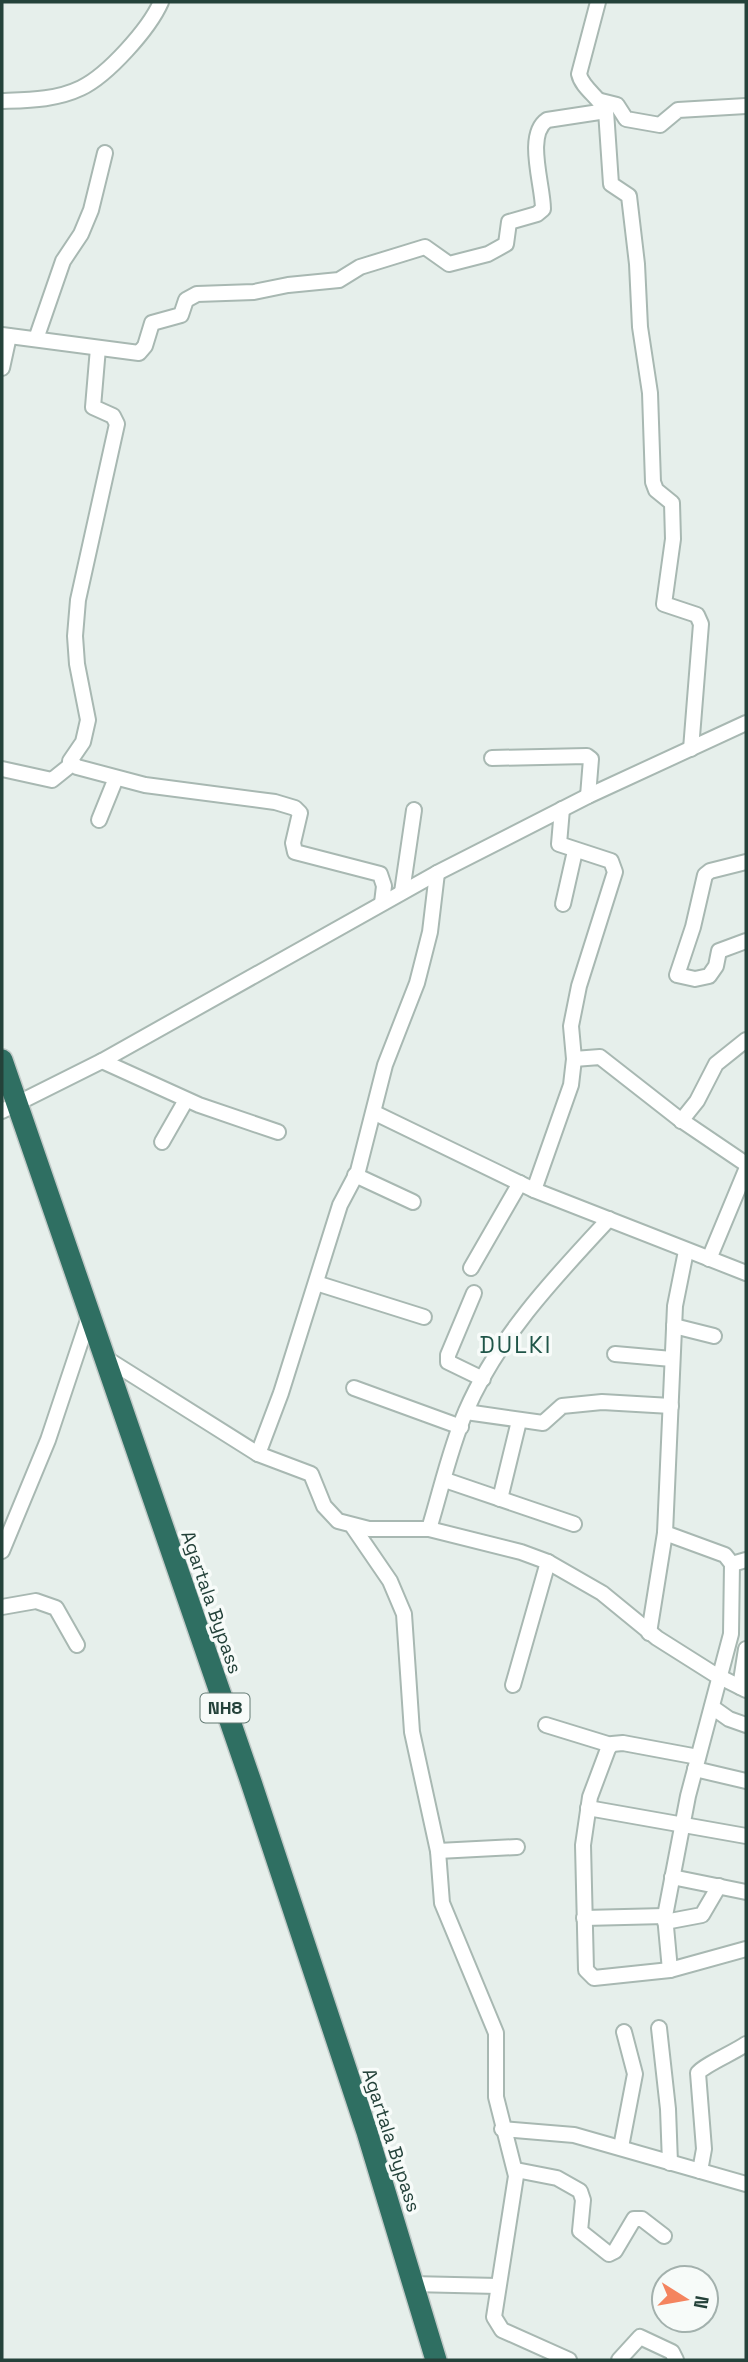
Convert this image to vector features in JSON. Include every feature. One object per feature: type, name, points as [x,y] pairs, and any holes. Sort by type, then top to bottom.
[{"type":"highway","name":"Agartala Bypass","points":[[2,1060],[9,1106],[90,1314],[367,2132],[436,2360]]},
{"type":"street","points":[[2,101],[49,98],[83,87],[134,41],[160,2]]},
{"type":"street","points":[[598,2],[579,74],[582,83],[603,106],[611,184],[629,196],[634,219],[640,327],[650,393],[653,482],[656,489],[672,503],[673,539],[664,604],[697,615],[701,624],[691,749]]},
{"type":"street","points":[[2,368],[6,336],[139,353],[145,346],[152,323],[181,315],[186,300],[197,294],[254,292],[288,285],[339,280],[359,267],[425,247],[439,260],[454,264],[502,247],[507,242],[509,222],[537,214],[543,209],[535,139],[541,124],[547,120],[617,105],[626,119],[655,125],[666,122],[674,112],[683,109],[746,106]]},
{"type":"street","points":[[36,339],[63,261],[81,234],[91,210],[105,153]]},
{"type":"street","points":[[72,764],[71,757],[83,742],[89,720],[77,664],[75,636],[78,600],[117,427],[115,418],[93,407],[98,348]]},
{"type":"street","points":[[9,1106],[102,1061],[437,873],[588,796],[746,723]]},
{"type":"street","points":[[492,758],[587,756],[591,759],[592,767],[588,796]]},
{"type":"street","points":[[2,769],[52,780],[72,764]]},
{"type":"street","points":[[72,764],[116,779],[275,802],[295,808],[300,813],[293,843],[295,852],[380,874],[384,886],[382,904]]},
{"type":"street","points":[[99,820],[116,779]]},
{"type":"street","points":[[534,1190],[571,1086],[575,1059],[571,1026],[579,986],[615,872],[611,861],[559,844],[562,809]]},
{"type":"street","points":[[402,892],[414,810]]},
{"type":"street","points":[[563,904],[575,851]]},
{"type":"street","points":[[746,859],[710,870],[705,875],[693,927],[677,975],[695,979],[709,976],[722,948],[746,942]]},
{"type":"street","points":[[258,1454],[340,1205],[355,1175],[375,1113],[385,1065],[417,983],[430,932],[437,873]]},
{"type":"street","points":[[681,1121],[697,1101],[716,1064],[746,1040]]},
{"type":"street","points":[[575,1059],[600,1057],[681,1121],[746,1167],[709,1259]]},
{"type":"street","points":[[102,1061],[186,1100],[278,1132]]},
{"type":"street","points":[[162,1142],[186,1100]]},
{"type":"street","points":[[375,1113],[520,1184],[746,1273]]},
{"type":"street","points":[[355,1175],[413,1202]]},
{"type":"street","points":[[471,1268],[520,1184]]},
{"type":"street","points":[[429,1529],[466,1412],[483,1379],[534,1302],[609,1219]]},
{"type":"street","points":[[649,1633],[665,1533],[674,1326],[686,1251]]},
{"type":"street","points":[[316,1283],[424,1317]]},
{"type":"street","points":[[474,1293],[448,1356],[448,1362],[483,1379]]},
{"type":"street","points":[[2,1551],[48,1440],[90,1314]]},
{"type":"street","points":[[674,1326],[715,1336]]},
{"type":"street","points":[[615,1354],[672,1359]]},
{"type":"street","points":[[104,1357],[258,1454],[311,1474],[329,1513],[353,1527],[390,1581],[404,1614],[412,1732],[438,1851],[442,1903],[496,2033],[496,2097],[502,2129],[516,2169],[494,2311],[496,2325],[569,2360]]},
{"type":"street","points":[[354,1388],[461,1427]]},
{"type":"street","points":[[466,1412],[543,1423],[562,1406],[602,1402],[671,1406]]},
{"type":"street","points":[[500,1499],[519,1420]]},
{"type":"street","points":[[445,1480],[574,1524]]},
{"type":"street","points":[[353,1527],[429,1529],[521,1552],[548,1562],[602,1593],[649,1633],[720,1678],[743,1689],[746,1648]]},
{"type":"street","points":[[665,1533],[739,1562],[731,1634],[682,1823],[665,1919],[670,1970]]},
{"type":"street","points":[[513,1685],[548,1562]]},
{"type":"street","points":[[2,1607],[36,1601],[56,1608],[77,1645]]},
{"type":"street","points":[[712,1707],[729,1719],[746,1724]]},
{"type":"street","points":[[546,1726],[611,1745],[642,1745],[746,1781]]},
{"type":"street","points":[[611,1745],[588,1808],[583,1845],[586,1970],[590,1976],[603,1979],[670,1970],[746,1949]]},
{"type":"street","points":[[588,1808],[746,1836]]},
{"type":"street","points":[[438,1851],[517,1847]]},
{"type":"street","points":[[673,1877],[746,1892]]},
{"type":"street","points":[[584,1918],[665,1919],[702,1915],[719,1886]]},
{"type":"street","points":[[659,2028],[668,2109],[670,2163]]},
{"type":"street","points":[[621,2147],[635,2074],[624,2032]]},
{"type":"street","points":[[700,2171],[704,2149],[698,2073],[701,2068],[722,2060],[746,2044]]},
{"type":"street","points":[[502,2129],[556,2131],[746,2184]]},
{"type":"street","points":[[516,2169],[557,2178],[580,2191],[583,2200],[580,2231],[609,2254],[615,2251],[634,2219],[642,2219],[664,2236]]},
{"type":"street","points":[[411,2284],[498,2286]]},
{"type":"street","points":[[619,2360],[640,2337],[672,2352],[676,2360]]},
{"type":"district","name":"DULKI","points":[[516,1345]]}]
